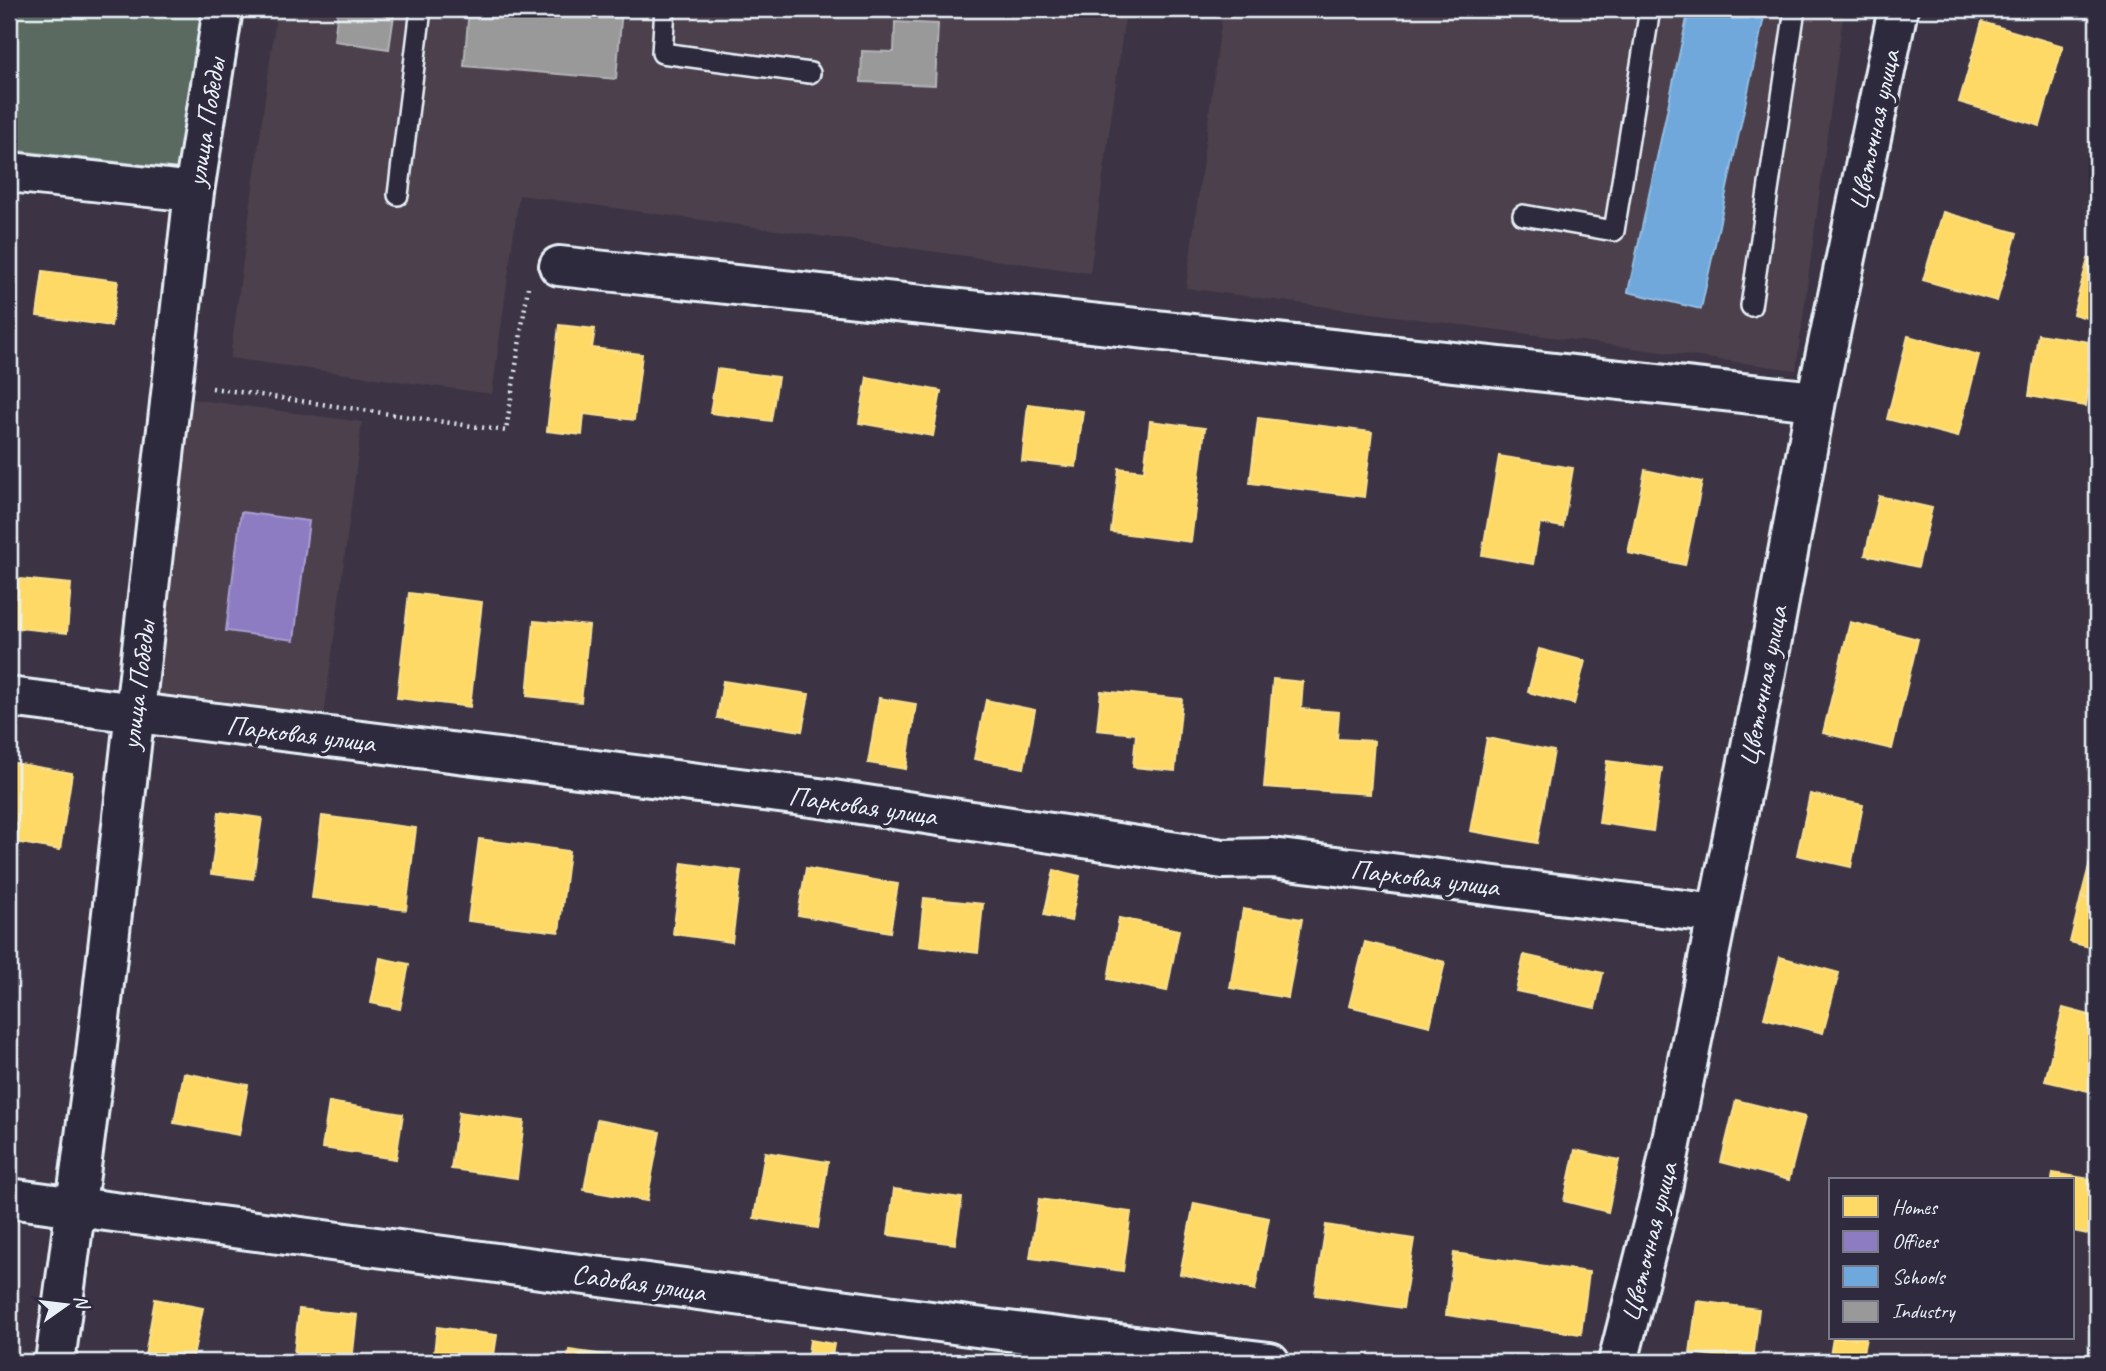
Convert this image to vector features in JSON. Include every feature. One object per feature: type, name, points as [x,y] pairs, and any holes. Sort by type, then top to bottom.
[{"type":"street","name":"улица Победы","points":[[55,1362],[96,1054],[194,192],[223,9]]},
{"type":"street","name":"Цветочная улица","points":[[1618,1362],[1662,1189],[1766,672],[1816,401],[1898,9]]},
{"type":"street","points":[[9,172],[194,192]]},
{"type":"street","points":[[559,266],[1816,401]]},
{"type":"street","name":"Парковая улица","points":[[9,697],[827,799],[1223,859],[1272,858],[1717,914]]},
{"type":"street","name":"Садовая улица","points":[[9,1198],[990,1329],[1270,1362]]},
{"type":"lane","points":[[398,195],[421,9]]},
{"type":"lane","points":[[665,9],[662,53],[810,73]]},
{"type":"lane","points":[[1523,215],[1614,231],[1650,9]]},
{"type":"lane","points":[[1751,306],[1795,9]]},
{"type":"path","points":[[173,382],[506,431],[528,284],[559,266]]},
{"type":"shaded area","points":[[277,9],[1126,9],[1090,273],[519,195],[492,394],[230,358]]},
{"type":"shaded area","points":[[1223,9],[1844,9],[1796,370],[1186,288]]},
{"type":"shaded area","points":[[186,398],[362,422],[324,716],[147,692]]},
{"type":"green space","points":[[9,9],[203,9],[180,169],[9,150]]},
{"type":"building: Homes","points":[[1982,22],[2063,46],[2040,126],[1959,102]]},
{"type":"building: Homes","points":[[1943,212],[2017,233],[1997,301],[1923,280]]},
{"type":"building: Homes","points":[[2088,259],[2097,261],[2097,321],[2073,314]]},
{"type":"building: Homes","points":[[43,271],[118,281],[111,326],[37,316]]},
{"type":"building: Homes","points":[[559,325],[595,329],[592,348],[642,354],[634,420],[584,414],[582,435],[547,431]]},
{"type":"building: Homes","points":[[2038,334],[2096,343],[2086,406],[2029,396]]},
{"type":"building: Homes","points":[[1908,336],[1979,355],[1958,437],[1887,419]]},
{"type":"building: Homes","points":[[717,369],[778,377],[771,421],[710,413]]},
{"type":"building: Homes","points":[[867,377],[941,391],[933,436],[859,423]]},
{"type":"building: Homes","points":[[1028,404],[1083,411],[1076,467],[1022,461]]},
{"type":"building: Homes","points":[[1258,418],[1372,432],[1364,497],[1250,483]]},
{"type":"building: Homes","points":[[1150,421],[1205,428],[1191,542],[1111,532],[1119,468],[1144,471]]},
{"type":"building: Homes","points":[[1499,456],[1573,468],[1563,527],[1540,523],[1533,564],[1482,555]]},
{"type":"building: Homes","points":[[1645,470],[1702,482],[1685,565],[1628,553]]},
{"type":"building: Homes","points":[[1879,496],[1932,508],[1918,567],[1865,555]]},
{"type":"building: Homes","points":[[9,578],[71,584],[67,633],[9,627]]},
{"type":"building: Homes","points":[[409,593],[482,602],[470,707],[397,698]]},
{"type":"building: Homes","points":[[534,621],[589,626],[581,702],[527,696]]},
{"type":"building: Homes","points":[[1850,622],[1918,639],[1892,749],[1823,733]]},
{"type":"building: Homes","points":[[1539,649],[1585,661],[1574,704],[1528,692]]},
{"type":"building: Homes","points":[[1273,679],[1303,682],[1301,709],[1339,712],[1337,739],[1374,741],[1370,794],[1264,787]]},
{"type":"building: Homes","points":[[723,681],[809,694],[802,731],[717,718]]},
{"type":"building: Homes","points":[[1101,691],[1182,699],[1175,771],[1133,767],[1136,734],[1097,730]]},
{"type":"building: Homes","points":[[879,698],[916,704],[906,769],[868,763]]},
{"type":"building: Homes","points":[[986,700],[1035,710],[1024,768],[974,759]]},
{"type":"building: Homes","points":[[1487,738],[1554,751],[1537,843],[1470,831]]},
{"type":"building: Homes","points":[[1607,761],[1662,768],[1653,831],[1599,823]]},
{"type":"building: Homes","points":[[9,762],[72,773],[60,850],[9,841]]},
{"type":"building: Homes","points":[[1810,794],[1863,805],[1851,867],[1797,855]]},
{"type":"building: Homes","points":[[219,812],[262,818],[253,879],[211,874]]},
{"type":"building: Homes","points":[[322,816],[416,828],[406,910],[312,898]]},
{"type":"building: Homes","points":[[2097,835],[2097,901],[2081,897]]},
{"type":"building: Homes","points":[[479,839],[569,851],[559,932],[468,921]]},
{"type":"building: Homes","points":[[682,863],[741,871],[732,942],[673,934]]},
{"type":"building: Homes","points":[[806,868],[898,884],[890,932],[798,915]]},
{"type":"building: Homes","points":[[1054,870],[1080,876],[1071,921],[1044,915]]},
{"type":"building: Homes","points":[[2081,897],[2097,901],[2097,949],[2070,942]]},
{"type":"building: Homes","points":[[924,898],[983,904],[978,953],[919,946]]},
{"type":"building: Homes","points":[[1243,909],[1302,919],[1288,998],[1230,988]]},
{"type":"building: Homes","points":[[1119,918],[1179,930],[1167,991],[1108,979]]},
{"type":"building: Homes","points":[[1365,942],[1445,962],[1430,1026],[1349,1006]]},
{"type":"building: Homes","points":[[1524,955],[1603,973],[1595,1008],[1516,991]]},
{"type":"building: Homes","points":[[1780,957],[1839,973],[1823,1033],[1764,1018]]},
{"type":"building: Homes","points":[[380,958],[409,964],[400,1009],[371,1003]]},
{"type":"building: Homes","points":[[2063,1008],[2097,1017],[2097,1093],[2045,1081]]},
{"type":"building: Homes","points":[[184,1073],[248,1085],[239,1135],[174,1123]]},
{"type":"building: Homes","points":[[1736,1100],[1805,1117],[1789,1180],[1721,1162]]},
{"type":"building: Homes","points":[[329,1102],[403,1114],[396,1159],[322,1148]]},
{"type":"building: Homes","points":[[459,1112],[524,1121],[517,1178],[451,1169]]},
{"type":"building: Homes","points":[[597,1120],[660,1132],[647,1201],[584,1190]]},
{"type":"building: Homes","points":[[1575,1150],[1619,1160],[1608,1212],[1564,1201]]},
{"type":"building: Homes","points":[[765,1152],[828,1162],[818,1228],[754,1218]]},
{"type":"building: Homes","points":[[2053,1173],[2097,1180],[2097,1236],[2074,1231],[2074,1178],[2052,1178]]},
{"type":"building: Homes","points":[[894,1189],[962,1198],[955,1244],[888,1235]]},
{"type":"building: Homes","points":[[1039,1199],[1131,1212],[1123,1271],[1030,1258]]},
{"type":"building: Homes","points":[[1194,1203],[1269,1218],[1255,1290],[1180,1274]]},
{"type":"building: Homes","points":[[1326,1225],[1414,1239],[1403,1308],[1315,1295]]},
{"type":"building: Homes","points":[[1454,1253],[1589,1272],[1581,1334],[1446,1315]]},
{"type":"building: Homes","points":[[155,1299],[203,1308],[192,1362],[144,1361]]},
{"type":"building: Homes","points":[[1697,1301],[1759,1309],[1753,1361],[1690,1353]]},
{"type":"building: Homes","points":[[299,1309],[357,1315],[352,1362],[293,1362]]},
{"type":"building: Homes","points":[[437,1327],[497,1335],[493,1362],[433,1362]]},
{"type":"building: Homes","points":[[810,1340],[834,1344],[831,1362],[807,1362]]},
{"type":"building: Homes","points":[[1833,1340],[1866,1340],[1861,1362],[1829,1362]]},
{"type":"building: Homes","points":[[569,1350],[642,1360],[567,1362]]},
{"type":"building: Offices","points":[[241,512],[309,521],[294,640],[226,631]]},
{"type":"building: Schools","points":[[1689,9],[1725,9],[1764,17],[1701,309],[1628,292]]},
{"type":"building: Industry","points":[[338,9],[395,9],[389,49],[334,41]]},
{"type":"building: Industry","points":[[469,9],[622,9],[616,79],[464,66]]},
{"type":"building: Industry","points":[[895,22],[938,24],[935,85],[861,82],[862,51],[894,52]]}]
